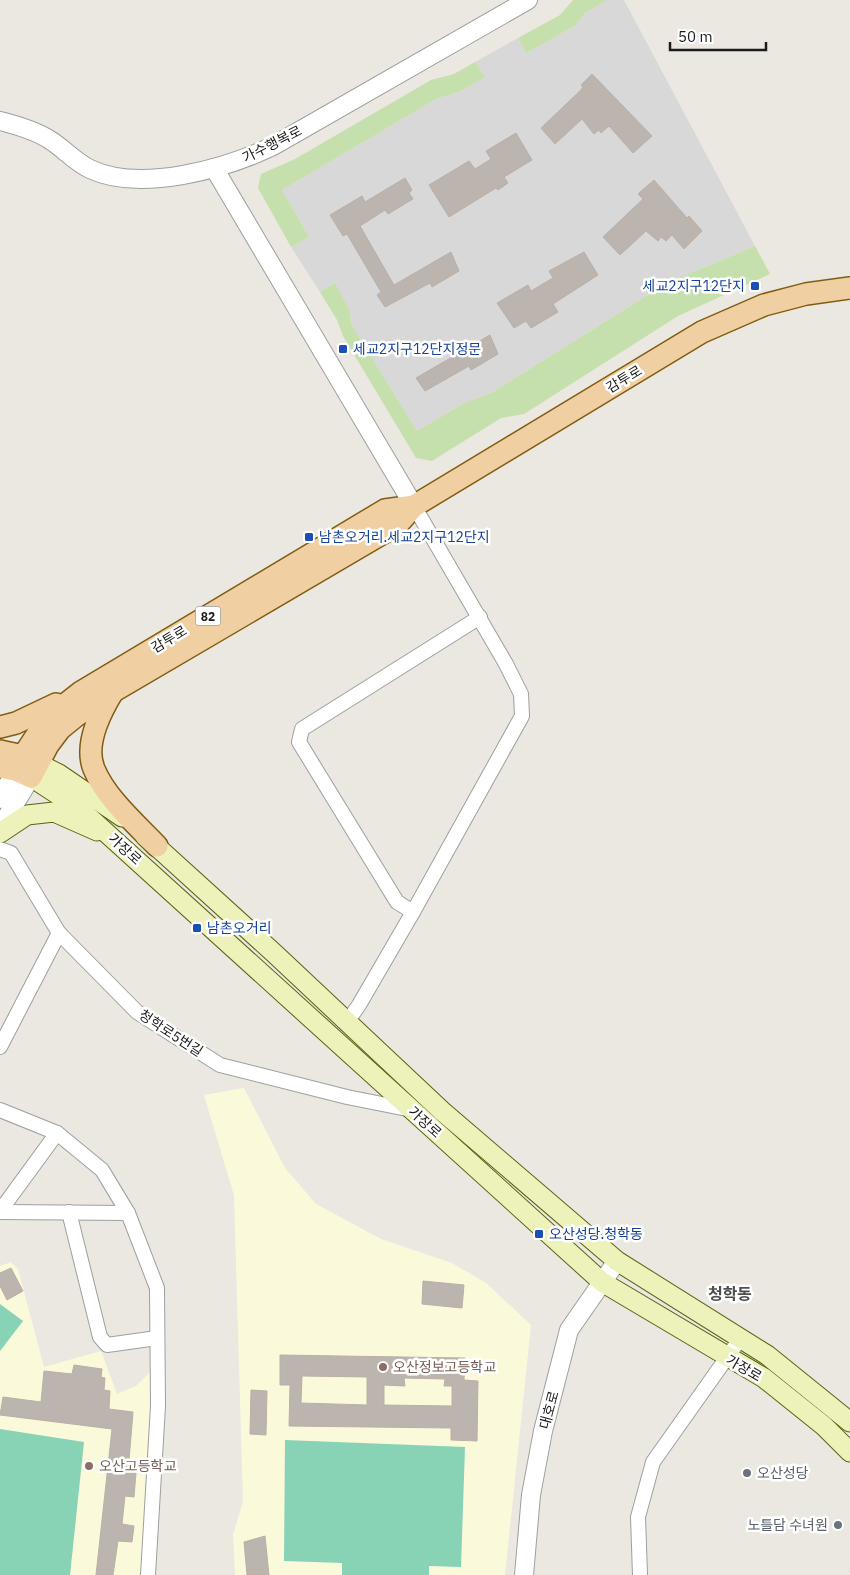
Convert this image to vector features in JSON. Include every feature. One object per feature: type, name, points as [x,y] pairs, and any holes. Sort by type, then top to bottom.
[{"type":"main road","name":"감투로","points":[[22,766],[60,730],[114,691],[396,525],[414,506],[702,332],[764,305],[806,294],[850,288]]},
{"type":"main road","name":"감투로","points":[[22,766],[48,718],[81,692],[385,510],[414,506]]},
{"type":"main road","points":[[114,691],[102,710],[93,739],[93,768],[111,796],[157,846]]},
{"type":"main road","points":[[0,727],[16,723],[81,692]]},
{"type":"main road","points":[[0,751],[22,766]]},
{"type":"main road","name":"가장로","points":[[22,766],[112,808],[157,846],[442,1111],[617,1261],[740,1340],[767,1355],[850,1422]]},
{"type":"main road","name":"가장로","points":[[22,766],[80,809],[125,849],[602,1282],[727,1358],[764,1378],[824,1426],[850,1452]]},
{"type":"main road","points":[[0,833],[27,815],[54,812],[98,831],[125,849]]},
{"type":"street","name":"가수행복로","points":[[0,121],[48,138],[89,169],[121,180],[197,174],[248,158],[273,146],[528,0]]},
{"type":"street","points":[[214,168],[480,617],[521,694],[522,716],[360,1005],[347,1022]]},
{"type":"street","points":[[413,912],[397,902],[299,742],[302,729],[480,617]]},
{"type":"street","points":[[0,799],[22,766]]},
{"type":"street","points":[[0,828],[22,766]]},
{"type":"street","name":"청학로5번길","points":[[0,848],[10,853],[59,933],[137,1012],[220,1065],[348,1097],[412,1110]]},
{"type":"street","points":[[0,1047],[59,933]]},
{"type":"street","points":[[0,1110],[57,1133],[102,1170],[128,1213],[157,1288],[158,1406],[148,1575]]},
{"type":"street","points":[[0,1211],[57,1133]]},
{"type":"street","points":[[0,1211],[128,1213]]},
{"type":"street","points":[[68,1212],[100,1337],[106,1344],[157,1338]]},
{"type":"street","name":"대호로","points":[[524,1575],[531,1496],[543,1431],[569,1330],[617,1261]]},
{"type":"street","points":[[640,1575],[638,1518],[653,1462],[740,1340]]},
{"type":"shaded area","points":[[607,0],[624,0],[755,246],[667,283],[491,393],[464,403],[417,431],[351,324],[350,311],[335,284],[320,292],[291,247],[309,237],[282,190],[436,99],[459,92],[484,77],[475,62],[518,38],[526,53],[575,26],[585,13]]},
{"type":"shaded area","name":"오산정보고등학교","points":[[244,1088],[285,1168],[316,1204],[381,1239],[452,1263],[486,1283],[531,1325],[505,1575],[235,1575],[233,1535],[243,1501],[234,1195],[204,1095]]},
{"type":"shaded area","points":[[11,1262],[18,1269],[44,1367],[101,1351],[117,1394],[136,1386],[151,1371],[152,1453],[143,1575],[0,1575],[0,1266]]},
{"type":"green space","points":[[573,0],[607,0],[585,13],[575,26],[526,53],[518,38],[560,15]]},
{"type":"green space","points":[[475,62],[485,77],[459,92],[436,99],[282,190],[309,237],[291,247],[258,188],[261,174],[295,159],[431,80],[454,74]]},
{"type":"green space","points":[[755,246],[770,274],[678,316],[524,414],[501,418],[432,461],[416,458],[343,336],[337,320],[320,292],[335,283],[350,311],[351,324],[417,431],[464,403],[491,393],[667,283]]},
{"type":"green space","points":[[0,1304],[23,1321],[0,1351]]},
{"type":"green space","points":[[0,1429],[84,1442],[70,1575],[0,1575]]},
{"type":"green space","points":[[285,1440],[465,1447],[461,1567],[429,1566],[429,1575],[342,1575],[342,1563],[284,1561]]},
{"type":"building","points":[[592,74],[652,136],[633,153],[609,126],[601,133],[599,130],[594,134],[582,119],[555,144],[541,128],[581,90],[583,87],[581,85]]},
{"type":"building","points":[[516,133],[532,160],[504,177],[508,183],[498,190],[496,188],[449,217],[429,185],[469,161],[475,169],[491,159],[486,151]]},
{"type":"building","points":[[405,178],[412,190],[409,193],[413,199],[388,214],[385,210],[360,226],[394,285],[451,252],[459,271],[432,287],[430,283],[385,307],[377,295],[381,292],[347,234],[343,236],[330,215],[362,196],[365,202]]},
{"type":"building","points":[[654,180],[687,218],[689,216],[702,231],[684,249],[672,235],[666,241],[661,237],[658,241],[646,231],[620,255],[603,237],[643,199],[638,194]]},
{"type":"building","points":[[584,252],[598,275],[553,304],[558,312],[531,328],[526,321],[514,328],[497,303],[528,285],[531,291],[553,278],[549,271]]},
{"type":"building","points":[[490,335],[498,354],[471,370],[469,366],[425,391],[416,378]]},
{"type":"building","points":[[11,1268],[23,1291],[7,1300],[0,1286],[0,1273]]},
{"type":"building","points":[[423,1281],[464,1285],[462,1308],[422,1304]]},
{"type":"building","points":[[280,1355],[465,1358],[464,1380],[478,1381],[477,1441],[451,1440],[451,1428],[289,1426],[290,1385],[280,1385]],"holes":[[[302,1376],[367,1377],[367,1405],[301,1403]],[[404,1378],[445,1379],[444,1386],[452,1386],[452,1406],[384,1405],[384,1385],[405,1386]]]},
{"type":"building","points":[[74,1365],[102,1369],[101,1377],[105,1378],[104,1390],[110,1391],[109,1409],[133,1412],[128,1472],[136,1473],[134,1497],[125,1496],[122,1524],[134,1526],[132,1542],[118,1541],[113,1575],[96,1575],[112,1429],[0,1415],[3,1397],[41,1402],[44,1371],[72,1374]]},
{"type":"building","points":[[251,1390],[267,1391],[266,1435],[250,1434]]},
{"type":"building","points":[[265,1536],[269,1575],[247,1575],[244,1542]]},
{"type":"place","name":"세교2지구12단지","points":[[755,286]]},
{"type":"place","name":"세교2지구12단지정문","points":[[343,349]]},
{"type":"place","name":"남촌오거리.세교2지구12단지","points":[[309,537]]},
{"type":"place","name":"남촌오거리","points":[[197,928]]},
{"type":"place","name":"오산성당.청학동","points":[[539,1234]]},
{"type":"place","name":"오산정보고등학교","points":[[383,1367]]},
{"type":"place","name":"오산고등학교","points":[[89,1466]]},
{"type":"place","name":"오산성당","points":[[747,1473]]},
{"type":"place","name":"노틀담 수녀원","points":[[838,1525]]},
{"type":"district","name":"청학동","points":[[730,1294]]}]
